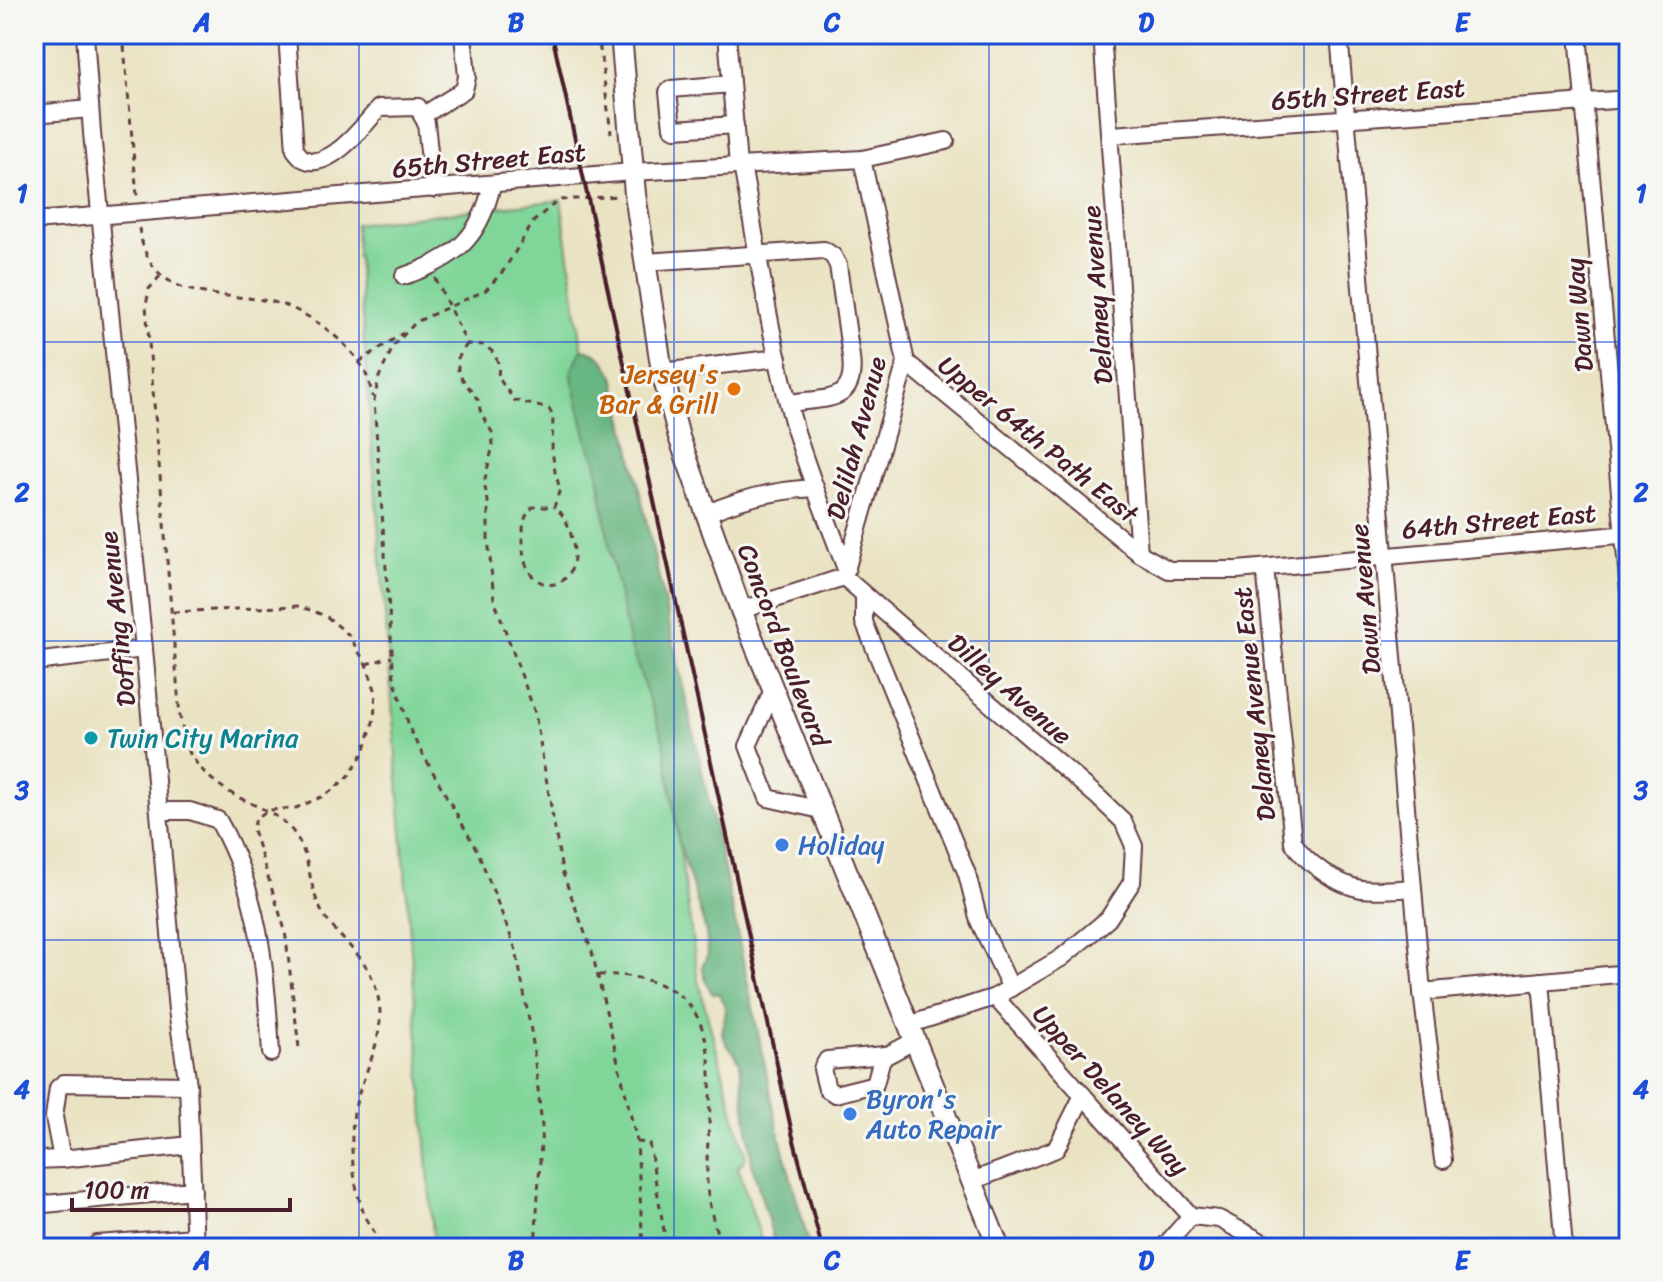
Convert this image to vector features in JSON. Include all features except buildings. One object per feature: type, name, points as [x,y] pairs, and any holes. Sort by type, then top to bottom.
[{"type":"main road","name":"Concord Boulevard","points":[[621,34],[624,173],[645,262],[662,372],[679,437],[741,610],[999,1248]]},
{"type":"street","name":"Doffing Avenue","points":[[85,34],[177,1010],[188,1085],[195,1242]]},
{"type":"street","points":[[287,34],[295,150],[304,159],[314,161],[343,149],[379,108],[418,107],[426,123],[433,189]]},
{"type":"street","points":[[422,116],[464,90],[467,77],[463,34]]},
{"type":"street","points":[[727,34],[740,166],[778,358],[815,488],[845,573],[741,610]]},
{"type":"street","name":"Delaney Avenue","points":[[1102,34],[1139,553]]},
{"type":"street","name":"Dawn Avenue","points":[[1339,34],[1422,992],[1443,1160]]},
{"type":"street","name":"Dawn Way","points":[[1578,34],[1627,534],[1629,591]]},
{"type":"street","points":[[731,84],[671,89],[668,92],[672,127],[675,129],[735,125]]},
{"type":"street","name":"65th Street East","points":[[1111,135],[1629,99]]},
{"type":"street","points":[[34,114],[90,109]]},
{"type":"street","name":"65th Street East","points":[[34,221],[624,173],[862,159],[946,141]]},
{"type":"street","name":"Delilah Avenue","points":[[845,573],[906,362],[862,159]]},
{"type":"street","points":[[404,276],[441,261],[472,236],[481,221],[492,185]]},
{"type":"street","points":[[645,262],[824,250],[833,256],[838,265],[853,370],[850,385],[842,394],[789,403]]},
{"type":"street","points":[[662,372],[778,358]]},
{"type":"street","name":"Upper 64th Path East","points":[[906,362],[1139,553]]},
{"type":"street","points":[[706,514],[734,502],[769,493],[815,488]]},
{"type":"street","name":"64th Street East","points":[[1139,553],[1169,570],[1265,568],[1627,534]]},
{"type":"street","name":"Delaney Avenue East","points":[[1265,568],[1293,842],[1309,862],[1350,886],[1365,890],[1413,888]]},
{"type":"street","name":"Dilley Avenue","points":[[845,573],[864,595],[1099,798],[1123,821],[1134,846],[1132,882],[1108,919],[1061,958],[1011,988]]},
{"type":"street","points":[[864,595],[864,622],[967,874],[979,921],[1011,988],[911,1033],[885,1055]]},
{"type":"street","points":[[34,662],[144,649]]},
{"type":"street","points":[[773,690],[748,746],[768,798],[821,810]]},
{"type":"street","points":[[160,811],[190,811],[218,820],[232,846],[255,911],[266,975],[271,1053]]},
{"type":"street","points":[[1422,992],[1629,973]]},
{"type":"street","points":[[1541,981],[1564,1248]]},
{"type":"street","name":"Upper Delaney Way","points":[[995,997],[1191,1216]]},
{"type":"street","points":[[62,1159],[54,1117],[58,1088],[64,1083],[188,1085]]},
{"type":"street","points":[[972,1181],[1056,1149],[1083,1095]]},
{"type":"street","points":[[34,1160],[190,1145]]},
{"type":"street","points":[[34,1205],[193,1190]]},
{"type":"street","points":[[1163,1248],[1191,1216],[1219,1219],[1273,1248]]},
{"type":"street","points":[[34,1228],[39,1248]]},
{"type":"street","points":[[97,1244],[195,1242]]},
{"type":"path","points":[[123,34],[139,231],[146,255],[160,276],[172,284],[202,294],[270,301],[296,308],[329,332],[359,362],[368,378],[374,401],[394,679],[412,735],[478,852],[516,950],[532,1036],[542,1125],[535,1248]]},
{"type":"path","points":[[598,34],[612,143]]},
{"type":"path","points":[[374,401],[379,377],[394,345],[416,322],[486,290],[504,270],[534,221],[561,200],[588,196],[619,197],[624,173]]},
{"type":"path","points":[[160,276],[149,289],[146,306],[180,717],[188,749],[207,775],[237,797],[269,810],[293,832],[305,852],[310,884],[322,914],[356,953],[373,979],[380,1012],[377,1048],[353,1119],[354,1164],[363,1210],[383,1248]]},
{"type":"path","points":[[440,289],[467,344]]},
{"type":"path","points":[[359,362],[408,331]]},
{"type":"path","points":[[467,344],[484,345],[494,353],[499,365],[498,377],[514,400],[549,409],[553,416],[552,449],[560,489],[554,507]]},
{"type":"path","points":[[467,344],[458,358],[458,373],[478,400],[481,414],[492,432],[493,445],[484,483],[496,607],[535,713],[562,871],[592,952],[637,1142],[643,1248]]},
{"type":"path","points":[[533,507],[554,507],[565,517],[572,538],[575,555],[573,568],[568,577],[559,582],[538,582],[525,565],[525,515],[533,507]]},
{"type":"path","points":[[173,612],[299,606],[326,616],[348,634],[366,664],[376,692],[374,719],[364,752],[348,777],[326,795],[296,808],[269,810],[256,818],[253,830],[285,930],[299,1048]]},
{"type":"path","points":[[366,664],[392,657]]},
{"type":"path","points":[[597,975],[639,977],[671,989],[690,1004],[705,1032],[709,1062],[708,1195],[721,1248]]},
{"type":"path","points":[[637,1142],[649,1143],[667,1248]]},
{"type":"green space","points":[[561,200],[588,389],[665,742],[698,981],[746,1158],[738,1167],[764,1248],[434,1248],[355,224]]},
{"type":"green space","points":[[582,349],[598,354],[614,376],[780,1138],[810,1248],[776,1248],[752,1164],[740,1063],[722,1033],[726,1010],[720,994],[712,993],[702,967],[708,954],[706,931],[679,843],[664,742],[629,642],[596,460],[588,444],[571,372]]},
{"type":"railway","points":[[552,34],[792,1133],[822,1248]]},
{"type":"place","name":"Jersey's Bar & Grill","points":[[734,389]]},
{"type":"place","name":"Twin City Marina","points":[[91,738]]},
{"type":"place","name":"Holiday","points":[[782,845]]},
{"type":"place","name":"Byron's Auto Repair","points":[[850,1114]]}]
